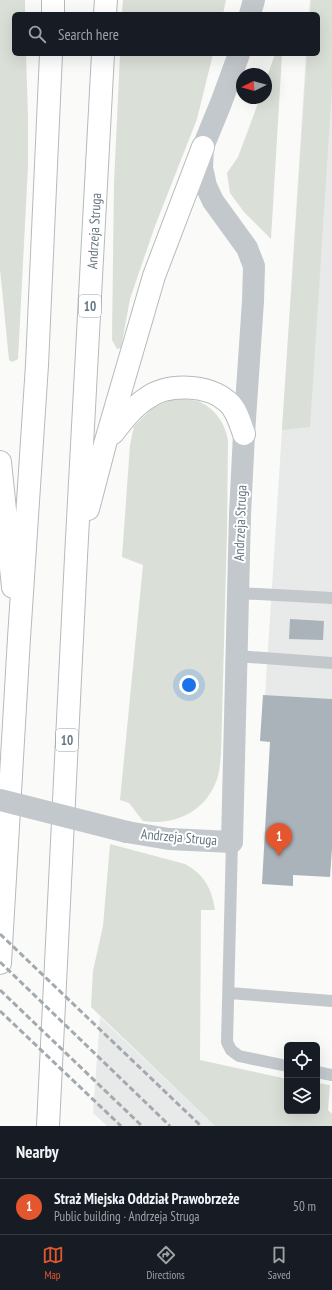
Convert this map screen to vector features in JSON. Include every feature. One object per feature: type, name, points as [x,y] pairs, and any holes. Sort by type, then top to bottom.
[{"type":"main road","points":[[53,0],[53,12]]},
{"type":"main road","points":[[105,12],[106,0]]},
{"type":"main road","points":[[0,963],[37,365],[51,56]]},
{"type":"main road","name":"Andrzeja Struga","points":[[48,1126],[103,56]]},
{"type":"main road","points":[[76,557],[105,444],[154,276],[203,147]]},
{"type":"main road","points":[[105,444],[125,416],[148,397],[172,388],[206,390],[218,395],[228,402],[238,414],[244,434]]},
{"type":"main road","points":[[0,462],[6,531],[19,638]]},
{"type":"street","points":[[251,12],[254,0]]},
{"type":"street","name":"Andrzeja Struga","points":[[0,800],[127,832],[168,839],[232,842],[236,656],[244,434],[251,338],[254,266],[247,248],[213,201],[206,186],[202,168],[203,147],[238,56]]},
{"type":"lane","points":[[238,593],[332,598]]},
{"type":"lane","points":[[236,656],[332,663]]},
{"type":"lane","points":[[232,842],[228,1042],[231,1050],[239,1056],[284,1065]]},
{"type":"lane","points":[[229,993],[332,1001]]},
{"type":"lane","points":[[320,1072],[332,1074]]},
{"type":"shaded area","points":[[0,0],[25,0],[25,12],[12,12],[12,56],[26,56],[28,166],[18,359],[12,362],[9,360],[0,269]]},
{"type":"shaded area","points":[[123,0],[226,0],[223,12],[122,12]]},
{"type":"shaded area","points":[[310,0],[332,0],[332,699],[265,696],[306,56],[320,56],[320,12],[309,12]]},
{"type":"shaded area","points":[[311,0],[332,0],[332,88],[310,427],[282,430],[307,56],[320,56],[320,12],[310,12]]},
{"type":"shaded area","points":[[120,56],[213,56],[197,119],[155,226],[130,299],[121,348],[117,349],[112,340],[114,184]]},
{"type":"shaded area","points":[[274,56],[282,56],[271,239],[244,212],[230,193],[227,173],[238,157],[258,104],[272,104],[272,68],[270,68]]},
{"type":"shaded area","points":[[184,399],[198,401],[211,409],[225,428],[228,440],[221,754],[219,773],[213,788],[207,798],[199,806],[190,813],[168,821],[143,821],[129,803],[120,800],[143,565],[122,557],[130,445],[134,426],[154,407],[171,400]]},
{"type":"shaded area","points":[[110,844],[185,864],[197,872],[206,883],[212,895],[215,910],[201,910],[200,1060],[284,1078],[284,1114],[320,1114],[320,1083],[330,1085],[328,1110],[332,1114],[332,1126],[215,1126],[91,1007],[93,971],[103,926]]},
{"type":"shaded area","points":[[100,1017],[215,1126],[107,1126],[93,1113]]},
{"type":"building","points":[[290,619],[324,621],[323,640],[289,639]]},
{"type":"building","points":[[263,695],[332,699],[332,848],[330,877],[293,875],[293,886],[262,884],[270,742],[260,741]]},
{"type":"railway","points":[[0,934],[201,1126]]},
{"type":"railway","points":[[0,962],[170,1126]]},
{"type":"railway","points":[[0,990],[142,1126]]},
{"type":"railway","points":[[0,1011],[121,1126]]},
{"type":"place","name":"Straż Miejska Oddział Prawobrzeże","points":[[279,856]]}]
